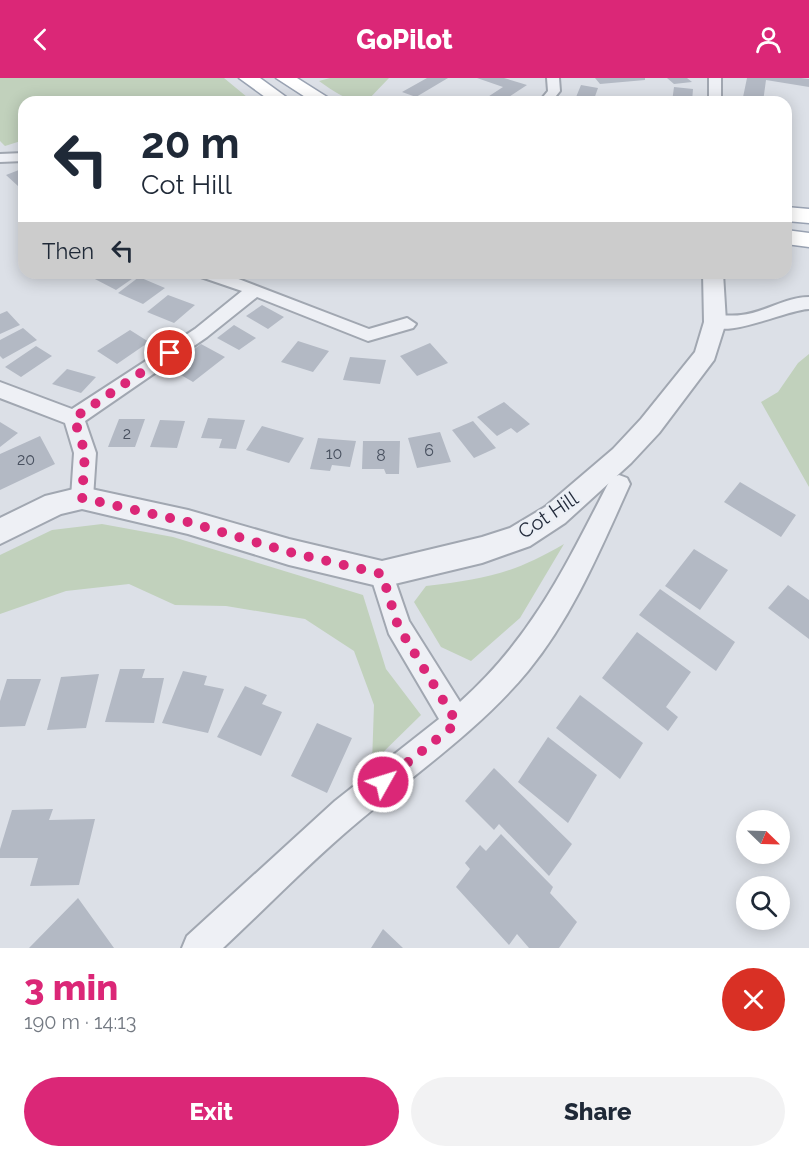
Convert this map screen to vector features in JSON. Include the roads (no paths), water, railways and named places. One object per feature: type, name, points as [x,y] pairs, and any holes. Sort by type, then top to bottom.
[{"type":"main road","points":[[248,78],[275,96]]},
{"type":"main road","points":[[285,78],[316,96]]},
{"type":"main road","points":[[792,215],[809,216]]},
{"type":"main road","points":[[792,238],[809,241]]},
{"type":"street","points":[[550,96],[554,90],[553,78]]},
{"type":"street","points":[[715,78],[715,96]]},
{"type":"street","points":[[0,158],[18,157]]},
{"type":"street","points":[[792,243],[809,241]]},
{"type":"street","points":[[224,279],[368,335],[407,324]]},
{"type":"street","name":"Cot Hill","points":[[382,574],[482,550],[520,537],[555,514],[599,478],[650,426],[706,354],[715,322],[713,279]]},
{"type":"street","points":[[74,418],[201,333],[255,290]]},
{"type":"street","points":[[715,322],[744,321],[801,303],[809,303]]},
{"type":"street","points":[[0,389],[14,397],[74,418]]},
{"type":"street","points":[[74,418],[85,453],[82,498]]},
{"type":"street","name":"Cot Hill","points":[[200,948],[346,812],[457,723],[501,682],[529,648],[558,604],[591,545],[619,484]]},
{"type":"street","points":[[0,532],[55,504],[82,498],[188,522],[289,552],[382,574],[398,626],[457,723]]}]
